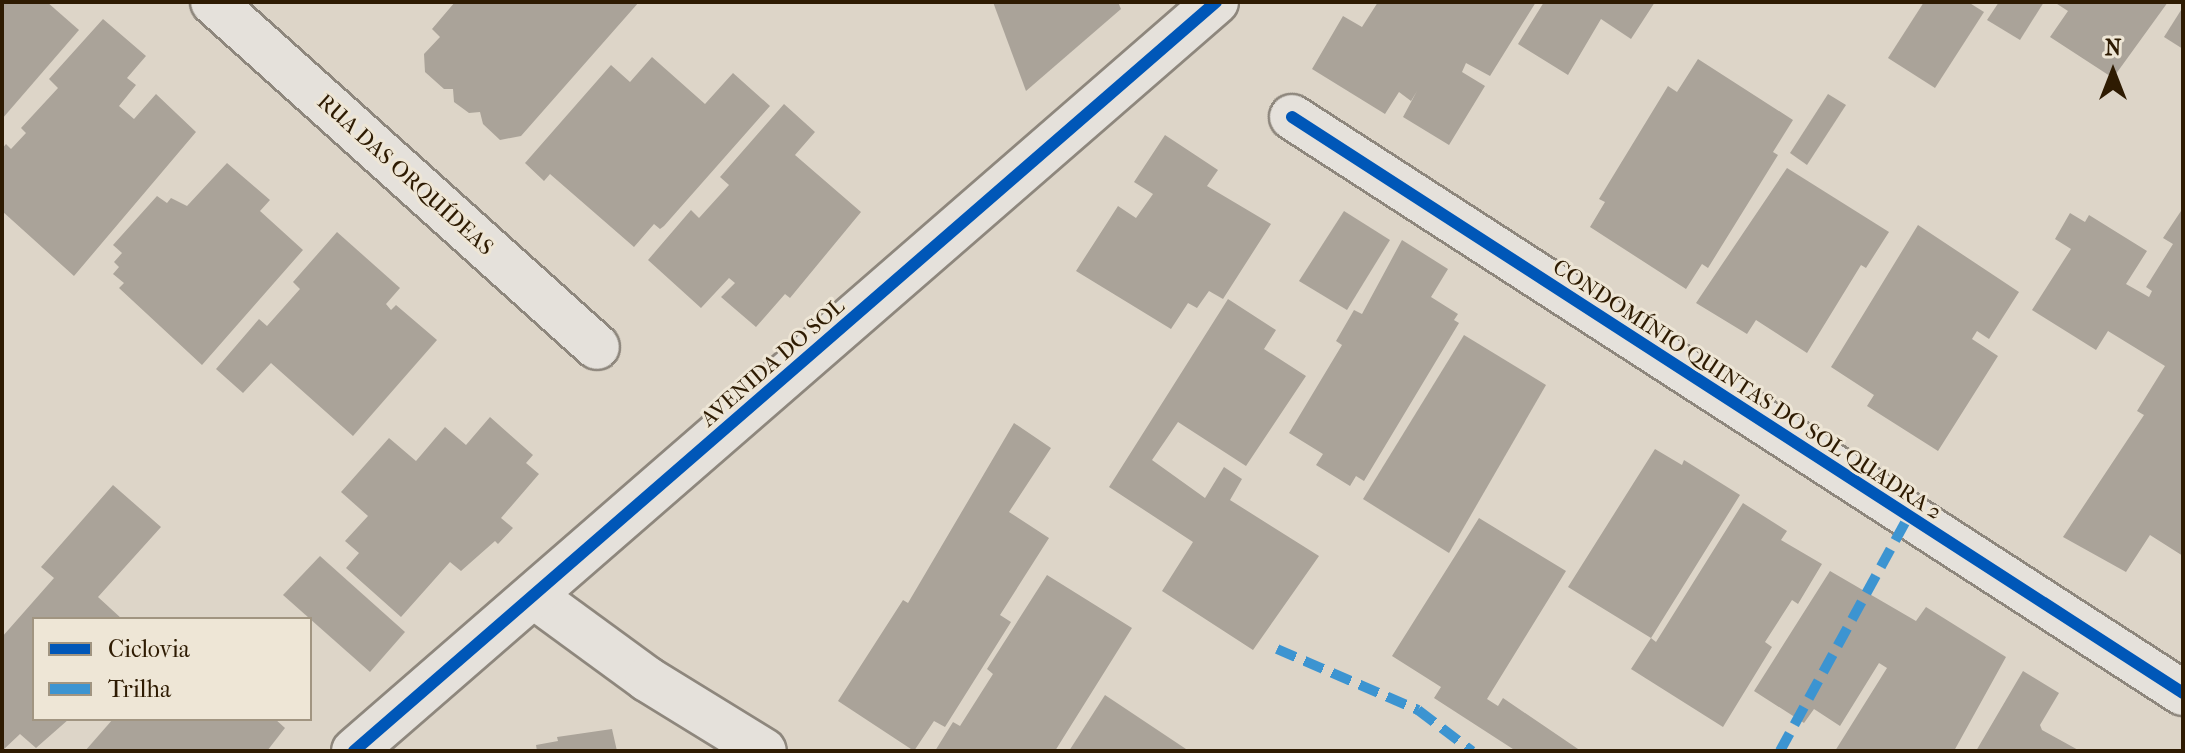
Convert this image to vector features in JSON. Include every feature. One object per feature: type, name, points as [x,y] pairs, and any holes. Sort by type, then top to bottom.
[{"type":"street","name":"RUA DAS ORQUÍDEAS","points":[[213,2],[597,347]]},
{"type":"street","name":"AVENIDA DO SOL","points":[[354,751],[535,597],[1216,2]]},
{"type":"street","name":"CONDOMÍNIO QUINTAS DO SOL QUADRA 2","points":[[1292,117],[2183,693]]},
{"type":"street","points":[[535,597],[647,679],[764,751]]},
{"type":"building","points":[[2,2],[47,2],[79,30],[2,119]]},
{"type":"building","points":[[455,2],[639,2],[521,136],[500,140],[483,124],[480,112],[469,113],[454,102],[453,89],[444,89],[425,72],[424,54],[440,37],[432,29]]},
{"type":"building","points":[[993,2],[1118,2],[1121,9],[1026,91]]},
{"type":"building","points":[[1378,2],[1536,2],[1490,76],[1466,63],[1462,72],[1485,86],[1449,145],[1403,117],[1417,91],[1411,101],[1399,92],[1385,114],[1312,69],[1343,16],[1362,27]]},
{"type":"building","points":[[1544,2],[1655,2],[1631,39],[1601,19],[1568,75],[1518,44]]},
{"type":"building","points":[[1924,2],[1968,2],[1984,12],[1935,88],[1888,58]]},
{"type":"building","points":[[1999,2],[2044,2],[2020,40],[1987,20]]},
{"type":"building","points":[[2054,2],[2168,2],[2113,78],[2050,37],[2068,11]]},
{"type":"building","points":[[2183,7],[2183,49],[2164,37]]},
{"type":"building","points":[[103,19],[146,56],[127,78],[136,85],[119,106],[134,119],[156,94],[196,132],[74,276],[2,211],[2,149],[6,144],[11,149],[26,133],[21,128],[58,88],[49,79]]},
{"type":"building","points":[[652,57],[705,104],[733,73],[770,106],[664,226],[660,229],[654,224],[634,247],[550,174],[544,181],[525,163],[611,65],[630,82]]},
{"type":"building","points":[[1698,59],[1793,120],[1773,152],[1778,155],[1708,268],[1702,264],[1686,289],[1590,227],[1605,202],[1599,199],[1668,86],[1677,92]]},
{"type":"building","points":[[1828,94],[1846,105],[1807,165],[1790,153]]},
{"type":"building","points":[[784,104],[815,132],[795,155],[861,212],[790,298],[785,294],[756,327],[721,297],[735,283],[729,278],[701,308],[648,260],[691,210],[699,218],[729,185],[720,177]]},
{"type":"building","points":[[1165,135],[1218,170],[1207,186],[1271,224],[1223,299],[1209,291],[1197,308],[1188,303],[1171,329],[1076,271],[1118,206],[1136,218],[1153,194],[1134,182]]},
{"type":"building","points":[[227,163],[270,200],[260,211],[303,250],[202,365],[119,288],[124,283],[113,274],[119,267],[114,262],[122,253],[113,245],[157,196],[167,203],[171,198],[187,206]]},
{"type":"building","points":[[1787,168],[1889,232],[1866,268],[1861,265],[1807,353],[1756,320],[1747,334],[1696,303]]},
{"type":"building","points":[[2183,208],[2183,556],[2150,535],[2126,572],[2063,537],[2144,415],[2137,411],[2165,366],[2108,331],[2096,350],[2032,310],[2071,249],[2055,239],[2070,213],[2085,222],[2089,215],[2147,251],[2126,284],[2149,297],[2152,291],[2146,287],[2173,244],[2163,238]]},
{"type":"building","points":[[1344,211],[1390,240],[1347,310],[1299,281]]},
{"type":"building","points":[[1918,225],[2019,292],[1989,339],[1977,331],[1972,339],[1998,356],[1938,451],[1867,406],[1874,395],[1831,367]]},
{"type":"building","points":[[337,232],[400,288],[386,304],[391,310],[396,305],[437,340],[353,436],[271,363],[243,393],[216,369],[259,319],[267,326],[300,289],[293,282]]},
{"type":"building","points":[[1402,240],[1448,269],[1431,297],[1458,314],[1454,320],[1459,323],[1364,481],[1356,476],[1350,486],[1316,465],[1323,454],[1289,433],[1342,345],[1336,341],[1354,310],[1362,314]]},
{"type":"building","points":[[1228,299],[1276,330],[1264,349],[1306,376],[1246,466],[1178,422],[1152,460],[1205,498],[1224,467],[1242,479],[1230,500],[1319,556],[1253,650],[1162,591],[1193,542],[1109,487]]},
{"type":"building","points":[[1464,335],[1546,385],[1449,553],[1363,499]]},
{"type":"building","points":[[490,417],[533,455],[526,463],[539,474],[501,518],[513,528],[498,544],[495,541],[461,571],[450,562],[401,617],[346,568],[359,553],[345,541],[368,516],[341,492],[389,438],[416,461],[445,427],[466,445]]},
{"type":"building","points":[[1014,423],[1051,448],[1009,512],[1049,538],[1000,615],[1011,622],[945,727],[934,721],[914,751],[838,701],[903,600],[908,603]]},
{"type":"building","points":[[1655,449],[1682,465],[1684,460],[1740,495],[1651,638],[1568,587]]},
{"type":"building","points":[[113,485],[161,527],[98,597],[120,617],[32,617],[32,721],[67,721],[36,748],[20,734],[2,751],[2,637],[54,578],[41,567]]},
{"type":"building","points":[[1743,503],[1787,531],[1781,540],[1822,564],[1798,604],[1792,600],[1765,642],[1772,647],[1723,727],[1631,669],[1651,638],[1656,642]]},
{"type":"building","points":[[1479,518],[1566,571],[1487,699],[1498,706],[1503,698],[1581,751],[1516,751],[1434,698],[1441,687],[1392,656]]},
{"type":"building","points":[[320,556],[405,632],[370,672],[312,621],[312,617],[308,617],[283,595]]},
{"type":"building","points":[[1830,571],[1916,621],[1926,607],[2006,657],[1954,751],[1835,751],[1887,668],[1879,663],[1840,726],[1814,709],[1804,723],[1754,691]]},
{"type":"building","points":[[1047,575],[1132,628],[1055,751],[935,751],[953,722],[960,726],[993,674],[987,669]]},
{"type":"building","points":[[2023,671],[2059,693],[2040,725],[2042,730],[2080,751],[1976,751]]},
{"type":"building","points":[[1105,695],[1189,751],[1069,751]]},
{"type":"building","points":[[111,721],[277,721],[285,728],[267,751],[85,751]]},
{"type":"building","points":[[612,729],[617,751],[537,751],[536,745],[558,741],[557,737]]},
{"type":"marked path","points":[[1780,751],[1907,519]]},
{"type":"marked path","points":[[1277,649],[1418,710],[1472,751]]},
{"type":"cycle path","points":[[354,751],[1216,2]]},
{"type":"cycle path","points":[[1292,117],[2183,693]]}]
